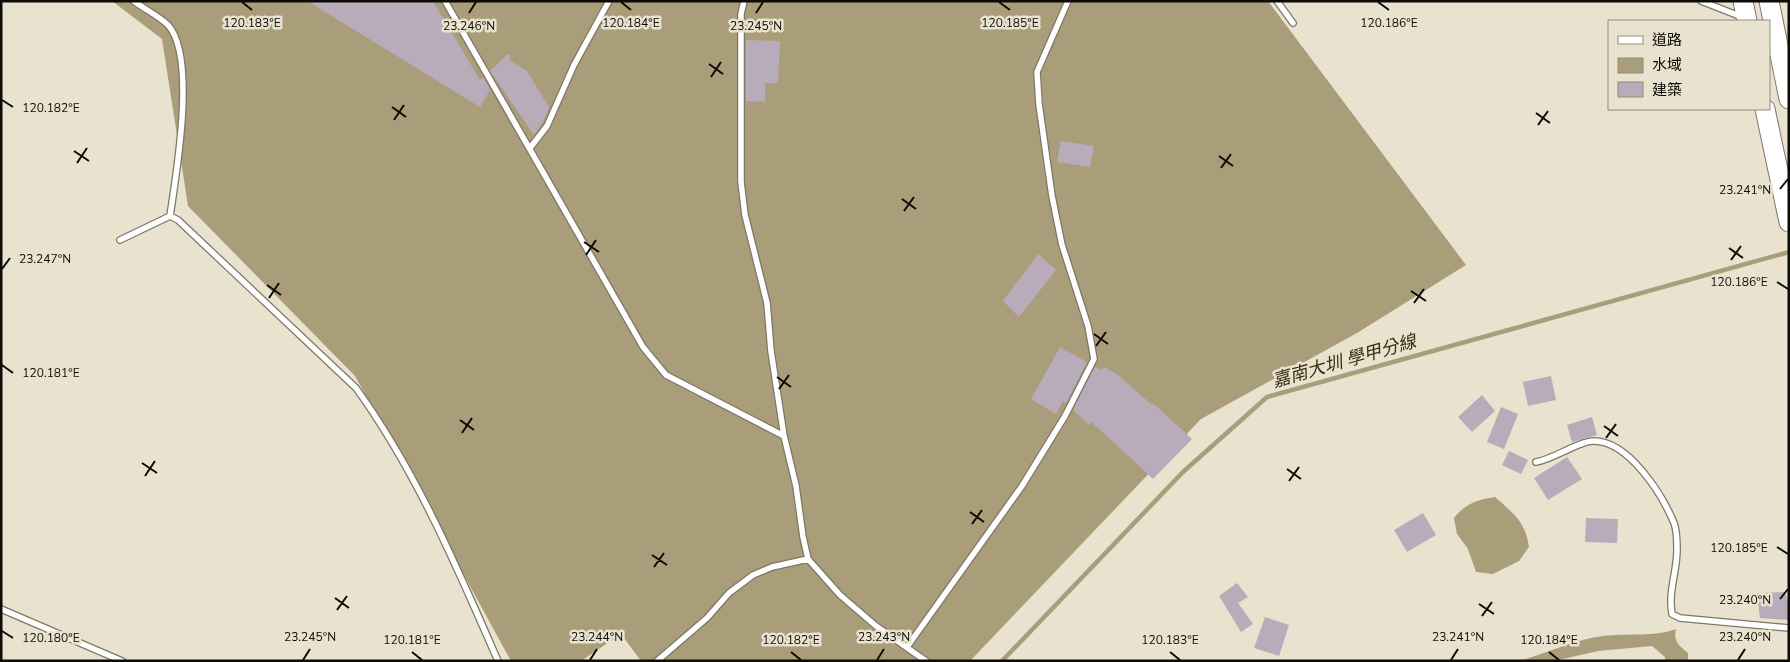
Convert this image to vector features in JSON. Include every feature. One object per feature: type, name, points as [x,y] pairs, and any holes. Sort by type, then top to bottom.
[{"type":"main road","points":[[1769,1],[1789,99]]},
{"type":"main road","points":[[1765,110],[1789,222]]},
{"type":"lane","points":[[134,1],[168,26],[178,42],[184,113],[170,216]]},
{"type":"lane","points":[[446,1],[643,347],[666,375],[784,436]]},
{"type":"lane","points":[[530,148],[547,126],[574,65],[609,1]]},
{"type":"lane","points":[[744,1],[741,14],[741,182],[745,215],[766,303],[784,436],[796,486],[808,559],[840,595],[876,626],[926,661]]},
{"type":"lane","points":[[907,647],[1022,486],[1066,416],[1094,359],[1088,326],[1062,245],[1052,196],[1038,104],[1037,72],[1068,1]]},
{"type":"lane","points":[[1277,1],[1293,23]]},
{"type":"lane","points":[[1701,1],[1745,14]]},
{"type":"lane","points":[[120,240],[170,216]]},
{"type":"lane","points":[[170,216],[178,220],[296,329],[356,388],[377,417],[450,551],[498,661]]},
{"type":"lane","points":[[1536,462],[1550,459],[1591,441],[1610,442],[1629,457],[1652,484],[1675,525],[1677,550],[1669,600],[1672,614],[1680,618],[1789,628]]},
{"type":"lane","points":[[657,661],[706,618],[729,593],[753,575],[772,567],[808,559]]},
{"type":"lane","points":[[1,609],[122,661]]},
{"type":"water","points":[[112,1],[1268,1],[1466,265],[1357,333],[1201,419],[970,661],[641,661],[621,634],[581,661],[511,661],[355,376],[188,206],[162,39]]},
{"type":"water","points":[[1495,497],[1518,519],[1525,531],[1529,547],[1519,561],[1493,574],[1476,572],[1468,549],[1457,534],[1454,518],[1472,503]]},
{"type":"water","points":[[1676,629],[1676,640],[1688,653],[1688,661],[1665,661],[1665,657],[1652,646],[1598,651],[1554,661],[1520,661],[1572,643],[1593,638],[1612,635],[1660,633]]},
{"type":"building","points":[[307,1],[433,1],[480,80],[483,77],[490,90],[480,107]]},
{"type":"building","points":[[746,40],[780,41],[778,83],[765,83],[765,102],[746,101]]},
{"type":"building","points":[[508,54],[511,56],[509,60],[527,71],[549,107],[543,122],[534,135],[490,71]]},
{"type":"building","points":[[1061,141],[1094,146],[1090,167],[1057,162]]},
{"type":"building","points":[[1038,254],[1056,270],[1019,317],[1003,301]]},
{"type":"building","points":[[1060,347],[1087,362],[1066,403],[1063,401],[1056,414],[1031,399]]},
{"type":"building","points":[[1095,367],[1102,370],[1104,367],[1118,375],[1152,405],[1153,403],[1192,439],[1153,479],[1091,422],[1089,425],[1073,410]]},
{"type":"building","points":[[1551,376],[1556,400],[1528,406],[1523,382]]},
{"type":"building","points":[[1482,395],[1495,411],[1472,432],[1458,417]]},
{"type":"building","points":[[1501,407],[1518,414],[1504,449],[1487,442]]},
{"type":"building","points":[[1592,417],[1597,435],[1572,442],[1567,425]]},
{"type":"building","points":[[1509,451],[1528,460],[1521,474],[1502,465]]},
{"type":"building","points":[[1567,457],[1582,479],[1548,500],[1534,478]]},
{"type":"building","points":[[1423,513],[1436,535],[1407,552],[1394,530]]},
{"type":"building","points":[[1586,518],[1618,519],[1617,543],[1585,542]]},
{"type":"building","points":[[1237,583],[1248,597],[1238,603],[1253,624],[1241,632],[1219,596]]},
{"type":"building","points":[[1785,592],[1789,604],[1789,620],[1760,618],[1757,593]]},
{"type":"building","points":[[1265,617],[1289,625],[1279,656],[1254,648]]},
{"type":"waterway","name":"嘉南大圳 學甲分線","points":[[1002,661],[1183,472],[1267,397],[1789,252]]}]
